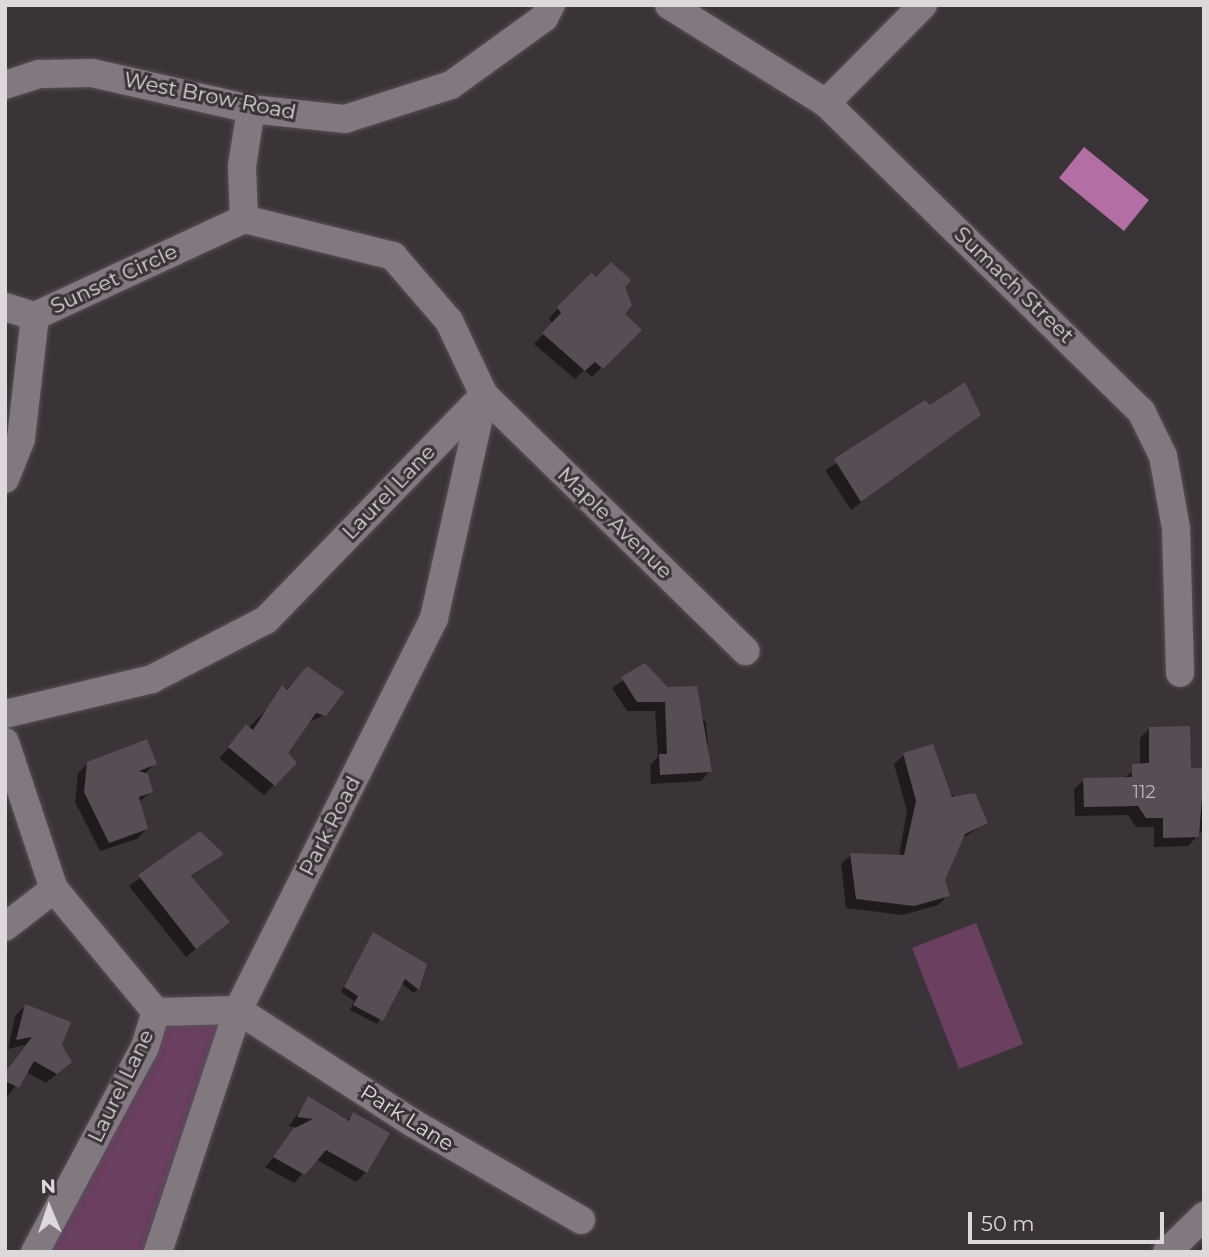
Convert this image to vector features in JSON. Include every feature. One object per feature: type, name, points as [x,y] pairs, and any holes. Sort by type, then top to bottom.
[{"type":"street","name":"West Brow Road","points":[[5,85],[39,74],[92,73],[251,108],[345,119],[451,85],[544,18],[551,5]]},
{"type":"street","name":"Sumach Street","points":[[669,5],[826,103],[1141,411],[1163,456],[1176,528],[1180,673]]},
{"type":"street","points":[[826,103],[923,5]]},
{"type":"street","points":[[251,108],[242,166],[244,219],[393,256],[449,321],[484,396]]},
{"type":"street","name":"Sunset Circle","points":[[5,479],[21,439],[35,316],[244,219]]},
{"type":"street","points":[[5,307],[35,316]]},
{"type":"street","name":"Maple Avenue","points":[[484,396],[745,651]]},
{"type":"street","name":"Laurel Lane","points":[[5,714],[152,680],[266,620],[484,396]]},
{"type":"street","name":"Park Road","points":[[158,1252],[238,1010],[434,618],[484,396]]},
{"type":"street","name":"Laurel Lane","points":[[5,742],[54,889],[156,1012],[145,1047],[35,1252]]},
{"type":"street","points":[[5,927],[54,889]]},
{"type":"street","points":[[156,1012],[238,1010]]},
{"type":"street","name":"Park Lane","points":[[238,1010],[413,1123],[581,1220]]},
{"type":"street","points":[[1167,1252],[1204,1216]]},
{"type":"shaded area","points":[[1084,147],[1149,200],[1124,231],[1059,178]]},
{"type":"shaded area","points":[[976,923],[1023,1044],[959,1069],[912,948]]},
{"type":"shaded area","points":[[230,1015],[152,1252],[42,1252],[161,1020]]},
{"type":"building","points":[[611,262],[631,280],[625,287],[632,305],[625,314],[642,330],[603,369],[595,362],[585,371],[542,333],[561,313],[557,307],[591,273],[596,277]]},
{"type":"building","points":[[965,382],[981,415],[861,502],[834,459],[925,400],[930,405]]},
{"type":"building","points":[[645,663],[668,687],[697,686],[712,772],[660,775],[659,754],[667,754],[665,702],[637,702],[621,677]]},
{"type":"building","points":[[307,666],[344,692],[326,716],[316,713],[288,753],[297,763],[275,786],[228,747],[246,724],[253,730],[282,685],[287,690]]},
{"type":"building","points":[[1190,726],[1191,768],[1204,768],[1199,837],[1163,838],[1163,818],[1146,818],[1138,806],[1084,807],[1083,778],[1132,777],[1132,764],[1149,763],[1149,727]]},
{"type":"building","points":[[147,739],[157,764],[139,771],[148,774],[153,792],[139,797],[148,829],[109,843],[84,792],[87,762]]},
{"type":"building","points":[[933,744],[952,797],[975,793],[988,823],[965,834],[945,880],[950,896],[914,906],[856,899],[850,853],[904,855],[916,801],[903,753]]},
{"type":"building","points":[[200,831],[224,854],[191,876],[230,922],[196,949],[138,875]]},
{"type":"building","points":[[373,932],[427,964],[419,990],[405,979],[383,1021],[353,1005],[358,996],[344,987]]},
{"type":"building","points":[[25,1004],[71,1022],[62,1045],[72,1062],[57,1074],[34,1061],[19,1088],[5,1081],[5,1072],[32,1037],[16,1040]]},
{"type":"building","points":[[308,1096],[349,1121],[353,1112],[390,1133],[367,1173],[326,1150],[305,1175],[273,1157],[293,1129],[313,1119],[297,1117]]}]
